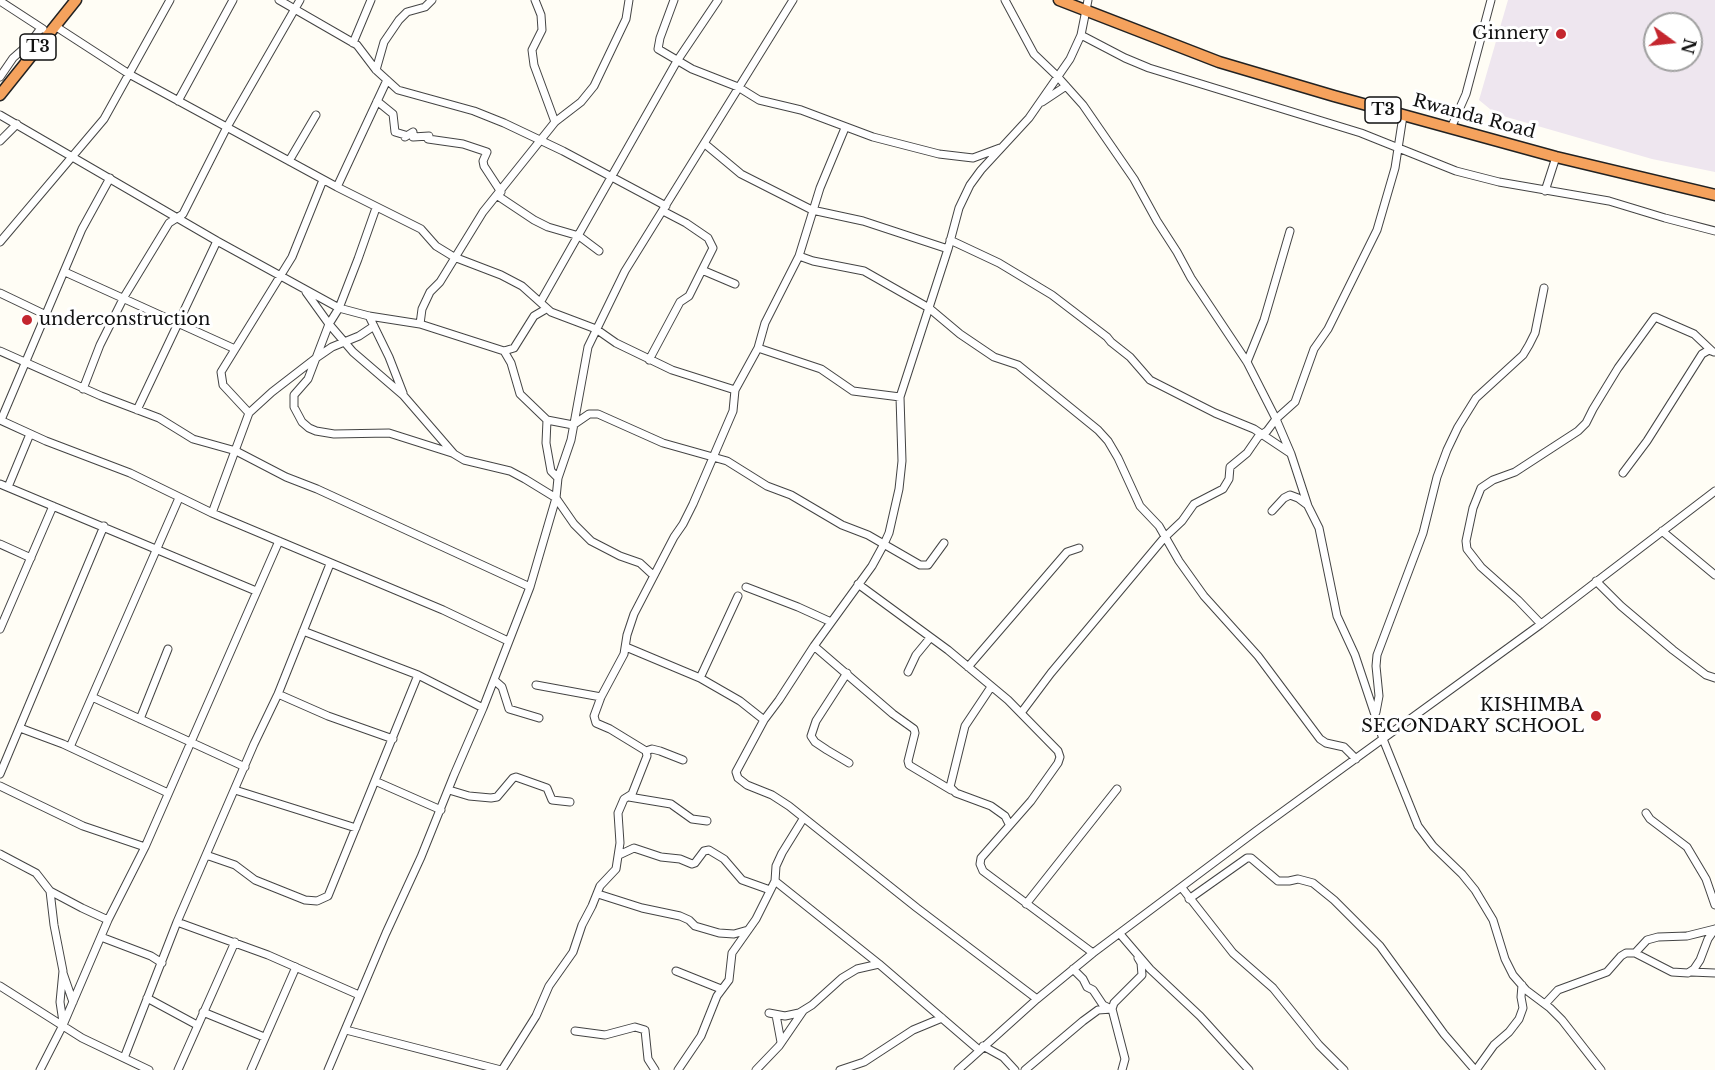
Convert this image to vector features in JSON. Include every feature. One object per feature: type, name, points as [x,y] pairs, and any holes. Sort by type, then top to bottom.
[{"type":"highway","name":"T3","points":[[0,95],[48,29],[76,0]]},
{"type":"highway","name":"Rwanda Road","points":[[1059,0],[1087,6],[1219,62],[1403,116],[1556,157],[1715,195]]},
{"type":"street","points":[[0,242],[104,119],[170,0]]},
{"type":"street","points":[[178,101],[233,0]]},
{"type":"street","points":[[279,0],[353,43],[376,70],[398,90],[474,111],[541,141],[612,177],[664,208],[711,241],[713,248],[688,298],[680,302],[650,360]]},
{"type":"street","points":[[83,389],[100,345],[124,297],[169,223],[183,214],[227,127],[300,0]]},
{"type":"street","points":[[353,43],[371,0]]},
{"type":"street","points":[[376,70],[384,42],[399,20],[407,12],[425,7],[432,0]]},
{"type":"street","points":[[536,0],[541,15],[542,30],[532,50],[534,65],[555,122]]},
{"type":"street","points":[[420,324],[422,309],[430,292],[440,282],[483,212],[555,122],[581,102],[594,86],[626,19],[629,0]]},
{"type":"street","points":[[674,0],[658,49],[700,73],[738,87],[759,100],[801,110],[845,128],[958,158],[973,158],[1006,145]]},
{"type":"street","points":[[541,301],[677,61],[718,0]]},
{"type":"street","points":[[328,1070],[441,810],[530,587],[556,498],[558,478],[571,440],[588,347],[625,271],[793,0]]},
{"type":"street","points":[[1005,0],[1011,4],[1030,48],[1066,86],[1102,130],[1124,163],[1191,278],[1247,362],[1276,418],[1308,506],[1319,528],[1337,616],[1355,655],[1383,739],[1418,826],[1433,846],[1475,890],[1493,920],[1509,967],[1522,985],[1567,1026],[1601,1070]]},
{"type":"street","points":[[1450,128],[1466,94],[1491,0]]},
{"type":"street","points":[[0,1],[323,180],[420,229],[436,246],[454,257],[501,275],[522,286],[541,301],[546,309],[596,329],[616,343],[650,360],[694,378],[735,390]]},
{"type":"street","points":[[1037,999],[780,799],[747,785],[738,778],[736,772],[764,720],[884,544],[889,533],[899,489],[902,461],[900,397],[959,208],[969,185],[1040,103],[1070,59],[1081,35],[1087,6]]},
{"type":"street","points":[[0,77],[13,58],[48,29]]},
{"type":"street","points":[[1081,35],[1125,58],[1174,78],[1361,133],[1456,171],[1498,182],[1609,201],[1715,231]]},
{"type":"street","points":[[337,187],[387,80]]},
{"type":"street","points":[[1040,103],[1066,86]]},
{"type":"street","points":[[377,101],[393,114],[395,132],[405,137],[413,132],[412,137],[429,136],[428,139],[463,144],[487,152],[483,161],[484,166],[499,194],[534,220],[548,227],[579,236],[599,251]]},
{"type":"street","points":[[0,115],[217,241],[339,308],[369,316],[420,324],[504,351],[514,348],[534,316],[546,309]]},
{"type":"street","points":[[290,161],[316,115]]},
{"type":"street","points":[[1022,713],[1051,673],[1164,538],[1182,521],[1194,504],[1223,489],[1230,467],[1247,453],[1258,437],[1272,426],[1276,418],[1298,398],[1314,349],[1328,329],[1376,234],[1395,168],[1403,116]]},
{"type":"street","points":[[0,141],[17,124]]},
{"type":"street","points":[[683,760],[652,749],[646,751],[594,721],[601,697],[626,647],[627,635],[634,614],[653,575],[683,524],[733,411],[735,390],[758,348],[765,323],[799,256],[812,210],[845,128]]},
{"type":"street","points":[[705,144],[741,174],[812,210],[885,228],[948,249]]},
{"type":"street","points":[[1545,191],[1556,157]]},
{"type":"street","points":[[110,178],[82,229],[0,420],[130,473],[212,513],[443,610],[508,641]]},
{"type":"street","points":[[249,413],[224,386],[221,377],[224,367],[292,257],[323,180]]},
{"type":"street","points":[[376,208],[339,308],[329,324],[305,384],[293,399],[294,407],[302,422],[309,428],[334,434],[388,433],[454,454],[476,464],[510,471],[556,498],[574,524],[591,541],[620,556],[640,563],[653,575]]},
{"type":"street","points":[[1247,362],[1264,320],[1290,231]]},
{"type":"street","points":[[950,240],[999,263],[1053,295],[1130,357],[1150,380],[1263,434],[1291,454]]},
{"type":"street","points":[[136,410],[217,241]]},
{"type":"street","points":[[799,256],[864,271],[929,308],[994,357],[1018,365],[1098,430],[1118,458],[1140,506],[1159,526],[1164,538],[1204,596],[1258,657],[1320,739],[1326,744],[1344,747],[1356,759]]},
{"type":"street","points":[[702,270],[735,284]]},
{"type":"street","points":[[64,272],[124,297],[235,350]]},
{"type":"street","points":[[1376,714],[1379,696],[1377,655],[1423,533],[1437,477],[1458,427],[1476,398],[1523,355],[1529,345],[1535,333],[1544,288]]},
{"type":"street","points":[[304,290],[344,342],[403,395],[454,454]]},
{"type":"street","points":[[0,293],[46,315]]},
{"type":"street","points":[[369,316],[389,357],[403,395]]},
{"type":"street","points":[[1540,624],[1511,593],[1481,567],[1467,549],[1466,541],[1473,508],[1481,488],[1515,472],[1578,431],[1586,423],[1623,360],[1655,317],[1694,334],[1714,352]]},
{"type":"street","points":[[212,513],[249,413],[316,358],[374,326]]},
{"type":"street","points":[[758,348],[821,369],[854,392],[900,397]]},
{"type":"street","points":[[0,351],[83,389],[159,418],[193,439],[236,451],[286,477],[317,489],[530,587]]},
{"type":"street","points":[[504,351],[511,363],[520,394],[547,420],[573,425],[589,414],[598,414],[663,443],[727,461],[767,486],[791,495],[833,520],[868,535],[920,565],[926,566],[944,543]]},
{"type":"street","points":[[1623,473],[1647,441],[1702,354],[1705,351],[1714,352]]},
{"type":"street","points":[[547,420],[546,443],[551,471],[558,478]]},
{"type":"street","points":[[8,487],[30,434]]},
{"type":"street","points":[[0,484],[256,591]]},
{"type":"street","points":[[958,1070],[1037,999],[1093,953],[1540,624],[1715,491]]},
{"type":"street","points":[[1272,511],[1290,495],[1308,506]]},
{"type":"street","points":[[70,747],[179,498]]},
{"type":"street","points":[[0,629],[53,506]]},
{"type":"street","points":[[0,774],[104,526]]},
{"type":"street","points":[[1662,531],[1715,575]]},
{"type":"street","points":[[40,1070],[63,1025],[108,920],[145,847],[279,541]]},
{"type":"street","points":[[0,544],[31,558]]},
{"type":"street","points":[[968,667],[1067,552],[1079,548]]},
{"type":"street","points":[[124,1058],[177,922],[278,694],[330,564]]},
{"type":"street","points":[[1596,581],[1621,606],[1673,650],[1706,675],[1715,678]]},
{"type":"street","points":[[858,584],[968,667],[1022,713],[1058,751],[1060,759],[1031,801],[981,858],[980,864],[983,871],[1093,953]]},
{"type":"street","points":[[746,588],[831,622]]},
{"type":"street","points":[[700,678],[738,596]]},
{"type":"street","points":[[303,631],[418,675],[483,708]]},
{"type":"street","points":[[908,672],[916,655],[930,638]]},
{"type":"street","points":[[814,645],[915,731],[909,765],[951,790],[992,806],[1005,816],[1009,824]]},
{"type":"street","points":[[626,647],[700,678],[740,701],[764,720]]},
{"type":"street","points":[[140,719],[168,649]]},
{"type":"street","points":[[847,673],[816,722],[811,736],[821,746],[849,763]]},
{"type":"street","points":[[206,855],[235,865],[255,880],[304,900],[317,901],[328,896],[332,891],[418,675]]},
{"type":"street","points":[[494,680],[502,687],[509,709],[539,718]]},
{"type":"street","points":[[536,685],[601,697]]},
{"type":"street","points":[[951,790],[950,783],[965,726],[991,687]]},
{"type":"street","points":[[278,694],[328,716],[393,739]]},
{"type":"street","points":[[92,697],[245,767]]},
{"type":"street","points":[[20,728],[70,747],[168,793]]},
{"type":"street","points":[[629,797],[643,769],[647,756],[646,751]]},
{"type":"street","points":[[449,790],[469,796],[497,797],[516,777],[547,788],[552,800],[570,802]]},
{"type":"street","points":[[375,781],[441,810]]},
{"type":"street","points":[[0,786],[83,826],[145,847]]},
{"type":"street","points":[[1026,904],[1117,789]]},
{"type":"street","points":[[235,790],[356,828]]},
{"type":"street","points":[[345,1030],[501,1070],[536,1016],[549,986],[573,952],[582,925],[602,884],[611,877],[616,869],[619,855],[618,813],[624,799],[629,797],[671,804],[692,819],[707,821]]},
{"type":"street","points":[[1646,813],[1650,819],[1687,847],[1706,879],[1715,905]]},
{"type":"street","points":[[678,1070],[700,1036],[721,989],[729,980],[732,953],[748,930],[775,881],[776,866],[803,819]]},
{"type":"street","points":[[619,855],[634,848],[692,864],[698,861],[704,851],[709,850],[724,859],[742,880],[770,890]]},
{"type":"street","points":[[0,854],[36,873],[50,891],[108,920]]},
{"type":"street","points":[[1189,899],[1247,858],[1251,858],[1278,880],[1298,879],[1313,883],[1334,900],[1380,946],[1444,1034],[1475,1070],[1494,1045],[1517,1023],[1523,1008],[1522,985]]},
{"type":"street","points":[[775,881],[942,1018],[981,1048],[1003,1057],[1015,1070]]},
{"type":"street","points":[[1182,888],[1233,953],[1273,988],[1319,1045],[1344,1070]]},
{"type":"street","points":[[50,891],[63,971],[73,1002]]},
{"type":"street","points":[[598,894],[642,908],[680,916],[695,926],[719,933],[734,934],[748,930]]},
{"type":"street","points":[[177,922],[236,942],[359,995]]},
{"type":"street","points":[[1635,953],[1647,940],[1658,937],[1687,936],[1715,929]]},
{"type":"street","points":[[1690,972],[1701,960],[1708,939],[1715,929]]},
{"type":"street","points":[[1120,934],[1176,996],[1200,1016],[1249,1070]]},
{"type":"street","points":[[101,938],[145,954],[162,963]]},
{"type":"street","points":[[178,1070],[236,942]]},
{"type":"street","points":[[1122,1070],[1125,1059],[1112,1009],[1114,1003],[1142,975],[1141,963],[1132,949]]},
{"type":"street","points":[[1545,1004],[1558,990],[1607,972],[1623,954],[1635,953],[1672,972],[1715,973]]},
{"type":"street","points":[[759,1069],[805,1009],[842,978],[857,969],[879,964]]},
{"type":"street","points":[[251,1070],[296,967]]},
{"type":"street","points":[[1073,969],[1087,987],[1093,990],[1103,1005],[1112,1009]]},
{"type":"street","points":[[63,971],[60,1002],[63,1025]]},
{"type":"street","points":[[676,971],[721,989]]},
{"type":"street","points":[[0,986],[82,1038],[149,1070]]},
{"type":"street","points":[[147,998],[197,1025]]},
{"type":"street","points":[[781,1042],[773,1014],[785,1016],[805,1009]]},
{"type":"street","points":[[1025,1070],[1098,1010],[1112,1009]]},
{"type":"street","points":[[203,1012],[264,1037]]},
{"type":"street","points":[[840,1070],[864,1062],[913,1030],[942,1018]]},
{"type":"street","points":[[575,1031],[605,1035],[635,1027],[645,1030],[648,1059],[655,1070]]},
{"type":"shaded area","points":[[1508,0],[1715,0],[1715,172],[1652,159],[1496,114],[1479,100]]},
{"type":"place","name":"Ginnery","points":[[1561,34]]},
{"type":"place","name":"underconstruction","points":[[27,320]]},
{"type":"place","name":"KISHIMBA SECONDARY SCHOOL","points":[[1596,716]]}]
